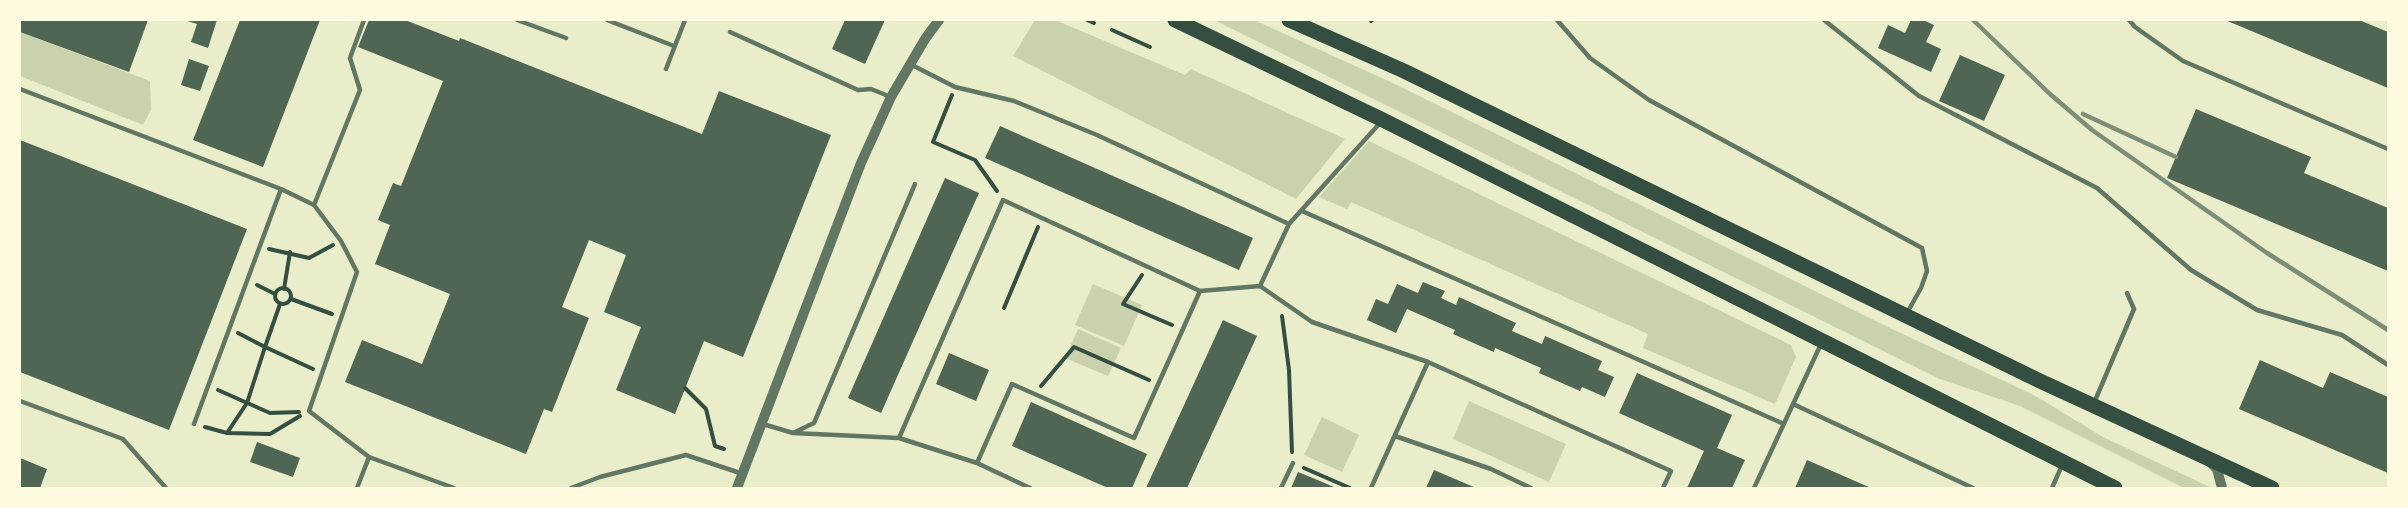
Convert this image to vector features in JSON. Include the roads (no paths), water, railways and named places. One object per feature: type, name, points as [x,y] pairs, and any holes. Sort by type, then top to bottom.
[{"type":"main road","points":[[1175,20],[1383,120],[2115,489]]},
{"type":"main road","points":[[1289,20],[1404,71],[1905,316],[2272,489]]},
{"type":"street","points":[[925,39],[932,20]]},
{"type":"street","points":[[737,489],[861,163],[891,97],[925,39],[939,20]]},
{"type":"street","points":[[2202,456],[2217,469],[2222,489]]},
{"type":"lane","points":[[314,205],[360,90],[350,58],[364,20]]},
{"type":"lane","points":[[517,20],[566,38]]},
{"type":"lane","points":[[607,20],[674,46]]},
{"type":"lane","points":[[666,69],[685,20]]},
{"type":"lane","points":[[1557,20],[1590,58],[1649,100],[1922,248],[1927,271],[1921,288],[1905,316]]},
{"type":"lane","points":[[1824,20],[1918,96],[2097,188],[2201,276],[2257,310],[2342,335],[2388,365]]},
{"type":"lane","points":[[2129,20],[2134,27],[2183,61],[2388,149]]},
{"type":"lane","points":[[730,32],[858,90],[871,89],[891,97]]},
{"type":"lane","points":[[910,64],[955,87],[1014,101],[1097,135],[1289,224]]},
{"type":"lane","points":[[20,89],[281,189],[314,205],[340,242],[357,272],[309,411],[369,457],[454,489]]},
{"type":"lane","points":[[1260,286],[1289,224],[1383,120]]},
{"type":"lane","points":[[793,433],[814,423],[915,184]]},
{"type":"lane","points":[[194,424],[281,189]]},
{"type":"lane","points":[[899,438],[1003,200],[1200,291],[1260,286],[1312,322],[1428,362],[1671,471],[1663,489]]},
{"type":"lane","points":[[1302,211],[1784,424]]},
{"type":"lane","points":[[977,463],[1012,384],[1134,438],[1200,291]]},
{"type":"lane","points":[[2093,405],[2134,309],[2127,293]]},
{"type":"lane","points":[[1754,489],[1822,342]]},
{"type":"lane","points":[[1371,489],[1428,362]]},
{"type":"lane","points":[[20,401],[123,439],[166,489]]},
{"type":"lane","points":[[1793,404],[1973,489]]},
{"type":"lane","points":[[762,424],[793,433],[899,438],[977,463],[1030,489]]},
{"type":"lane","points":[[1395,436],[1491,469],[1531,489]]},
{"type":"lane","points":[[571,489],[600,477],[686,455],[701,458],[743,474]]},
{"type":"lane","points":[[357,489],[369,457]]},
{"type":"lane","points":[[1281,489],[1293,463]]},
{"type":"lane","points":[[2052,489],[2063,463]]},
{"type":"railway","points":[[1973,20],[2050,94],[2092,130],[2267,253],[2388,330]]},
{"type":"railway","points":[[2083,114],[2176,157]]}]
